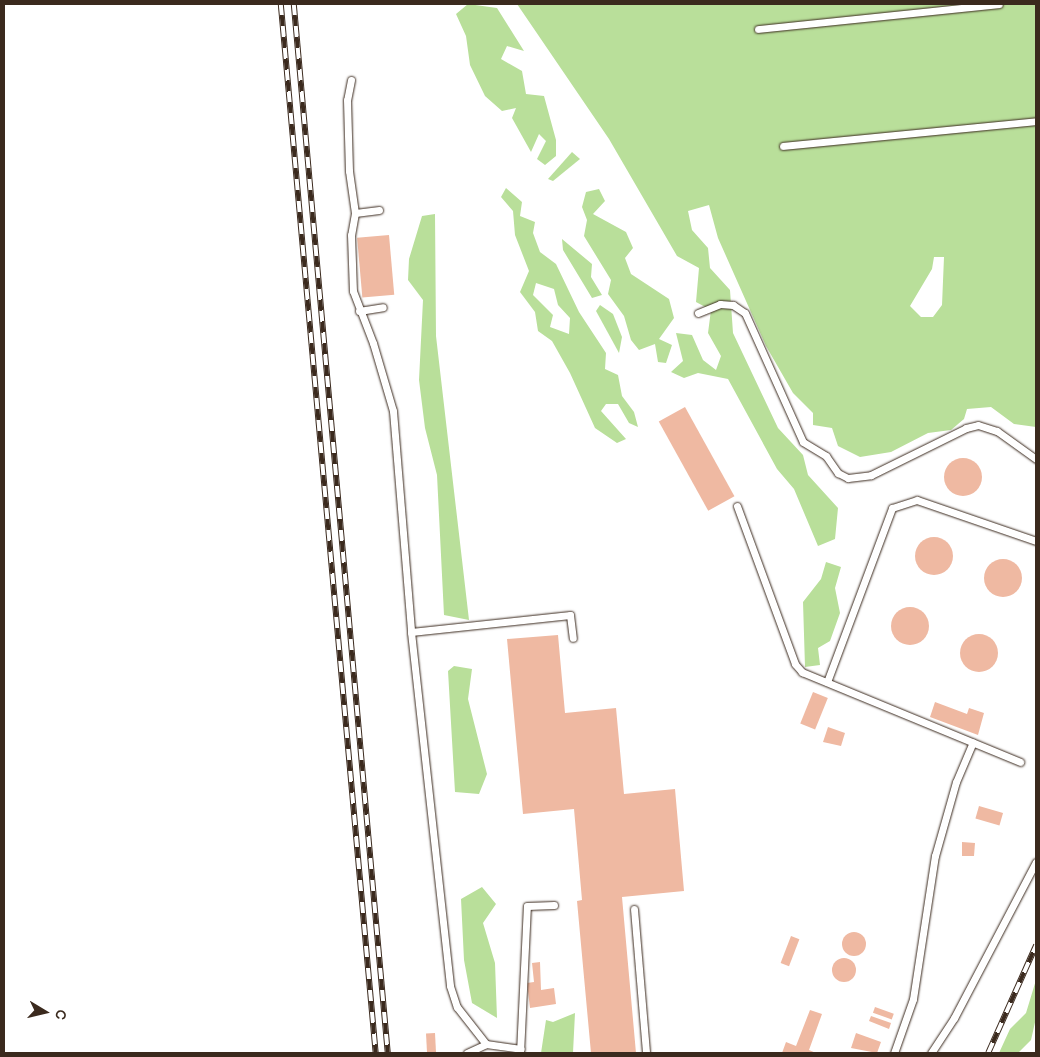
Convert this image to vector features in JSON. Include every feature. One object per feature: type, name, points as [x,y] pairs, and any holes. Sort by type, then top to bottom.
[{"type":"lane","points":[[758,29],[999,4]]},
{"type":"lane","points":[[351,80],[347,100],[349,171],[355,214],[351,235],[353,291],[359,311],[373,343],[393,412],[411,632],[450,986],[457,1007],[486,1044]]},
{"type":"lane","points":[[783,146],[1036,121]]},
{"type":"lane","points":[[355,214],[379,210]]},
{"type":"lane","points":[[698,313],[720,304],[733,305],[745,313],[803,442],[826,456],[838,473],[848,478],[871,476],[966,428],[978,425],[997,432],[1036,459]]},
{"type":"lane","points":[[359,311],[383,307]]},
{"type":"lane","points":[[827,682],[892,508],[917,500],[1036,541]]},
{"type":"lane","points":[[737,506],[795,664],[802,672],[1020,762]]},
{"type":"lane","points":[[411,632],[570,615],[573,638]]},
{"type":"lane","points":[[894,1053],[913,999],[935,856],[956,782],[973,742]]},
{"type":"lane","points":[[931,1053],[963,1001],[1036,862]]},
{"type":"lane","points":[[467,1053],[486,1044],[520,1051],[527,906],[554,904]]},
{"type":"lane","points":[[634,909],[646,1053]]},
{"type":"green space","points":[[468,4],[497,8],[524,51],[507,46],[501,59],[522,71],[526,94],[544,96],[556,140],[556,156],[545,165],[537,159],[546,141],[539,134],[531,152],[512,118],[516,108],[502,111],[485,96],[470,65],[466,36],[456,14]]},
{"type":"green space","points":[[517,4],[1036,4],[1036,427],[1014,424],[991,407],[967,409],[964,419],[951,430],[928,433],[891,452],[860,457],[838,446],[832,428],[813,425],[813,413],[793,393],[766,346],[718,238],[709,205],[688,211],[692,230],[708,248],[710,268],[730,290],[733,333],[778,428],[803,455],[808,475],[838,508],[835,539],[818,546],[794,489],[777,469],[728,379],[698,373],[684,378],[671,372],[683,361],[676,333],[692,335],[703,360],[716,370],[721,356],[708,333],[711,310],[696,302],[699,268],[677,256],[609,139]],"holes":[[[934,257],[944,257],[942,305],[933,317],[921,317],[910,306],[932,269]]]},
{"type":"green space","points":[[572,152],[580,159],[553,181],[548,179]]},
{"type":"green space","points":[[506,188],[522,202],[520,216],[535,222],[533,233],[540,252],[556,264],[579,312],[606,353],[605,369],[618,375],[622,396],[634,412],[638,427],[629,423],[618,404],[606,404],[601,411],[626,439],[617,443],[595,428],[570,373],[552,341],[538,331],[535,312],[520,292],[529,271],[515,235],[513,211],[501,197]],"holes":[[[536,283],[554,289],[558,305],[570,318],[569,334],[550,327],[553,315],[533,295]]]},
{"type":"green space","points":[[599,189],[605,201],[593,214],[626,232],[633,248],[625,258],[631,274],[669,299],[674,318],[659,339],[672,345],[666,363],[658,362],[655,344],[639,350],[631,340],[624,316],[608,294],[611,280],[584,236],[587,220],[582,207],[586,192]]},
{"type":"green space","points":[[435,214],[436,336],[469,620],[444,615],[437,475],[425,428],[419,380],[423,300],[408,280],[409,259],[422,216]]},
{"type":"green space","points":[[562,239],[592,264],[591,277],[602,295],[592,298],[563,250]]},
{"type":"green space","points":[[600,305],[613,314],[622,337],[619,353],[596,311]]},
{"type":"green space","points":[[826,562],[841,567],[835,588],[840,613],[830,641],[818,648],[820,665],[805,667],[803,602],[821,579]]},
{"type":"green space","points":[[454,666],[472,669],[468,699],[487,774],[479,794],[455,792],[448,671]]},
{"type":"green space","points":[[482,887],[496,904],[483,923],[495,963],[497,1018],[472,1003],[464,960],[461,899]]},
{"type":"green space","points":[[1036,980],[1036,1018],[1031,1040],[1018,1053],[999,1053],[1010,1029],[1026,1013]]},
{"type":"green space","points":[[575,1013],[573,1053],[541,1053],[546,1020],[553,1022]]},
{"type":"building","points":[[389,235],[394,295],[362,298],[357,238]]},
{"type":"building","points":[[685,407],[734,496],[708,511],[659,422]]},
{"type":"building","points":[[963,458],[970,459],[976,464],[981,470],[981,484],[976,490],[970,495],[963,496],[956,495],[950,490],[945,484],[944,477],[945,470],[950,464],[956,459]]},
{"type":"building","points":[[934,537],[941,538],[947,543],[952,549],[952,563],[947,569],[941,574],[934,575],[927,574],[921,569],[916,563],[915,556],[916,549],[921,543],[927,538]]},
{"type":"building","points":[[1003,559],[1010,560],[1016,565],[1021,571],[1021,585],[1016,591],[1010,596],[1003,597],[996,596],[990,591],[985,585],[984,578],[985,571],[990,565],[996,560]]},
{"type":"building","points":[[910,607],[917,608],[923,613],[928,619],[928,633],[923,639],[917,644],[910,645],[903,644],[897,639],[892,633],[891,626],[892,619],[897,613],[903,608]]},
{"type":"building","points":[[979,634],[986,635],[992,640],[997,646],[997,660],[992,666],[986,671],[979,672],[972,671],[966,666],[961,660],[960,653],[961,646],[966,640],[972,635]]},
{"type":"building","points":[[558,635],[565,713],[616,708],[624,794],[675,789],[684,891],[622,897],[636,1053],[591,1053],[577,901],[582,900],[574,809],[523,814],[507,639]]},
{"type":"building","points":[[813,692],[828,698],[815,730],[800,724]]},
{"type":"building","points":[[935,702],[967,714],[969,708],[984,713],[978,735],[930,717]]},
{"type":"building","points":[[828,727],[845,733],[841,746],[823,742]]},
{"type":"building","points":[[979,806],[1003,813],[999,825],[975,818]]},
{"type":"building","points":[[962,842],[975,843],[974,856],[962,856]]},
{"type":"building","points":[[854,932],[862,936],[866,944],[862,952],[854,956],[846,952],[842,944],[846,936]]},
{"type":"building","points":[[791,936],[799,939],[789,966],[781,963]]},
{"type":"building","points":[[844,958],[852,962],[856,970],[852,978],[844,982],[836,978],[832,970],[836,962]]},
{"type":"building","points":[[540,962],[541,990],[554,988],[556,1004],[530,1008],[527,983],[534,982],[532,963]]},
{"type":"building","points":[[875,1007],[894,1014],[892,1019],[873,1013]]},
{"type":"building","points":[[810,1010],[822,1014],[809,1050],[816,1053],[782,1053],[786,1042],[796,1046]]},
{"type":"building","points":[[871,1016],[891,1023],[889,1029],[869,1021]]},
{"type":"building","points":[[426,1033],[435,1033],[436,1053],[427,1053]]},
{"type":"building","points":[[856,1033],[881,1042],[877,1053],[851,1048]]},
{"type":"railway","points":[[281,4],[376,1053]]},
{"type":"railway","points":[[294,4],[388,1053]]},
{"type":"railway","points":[[988,1053],[1036,945]]}]
